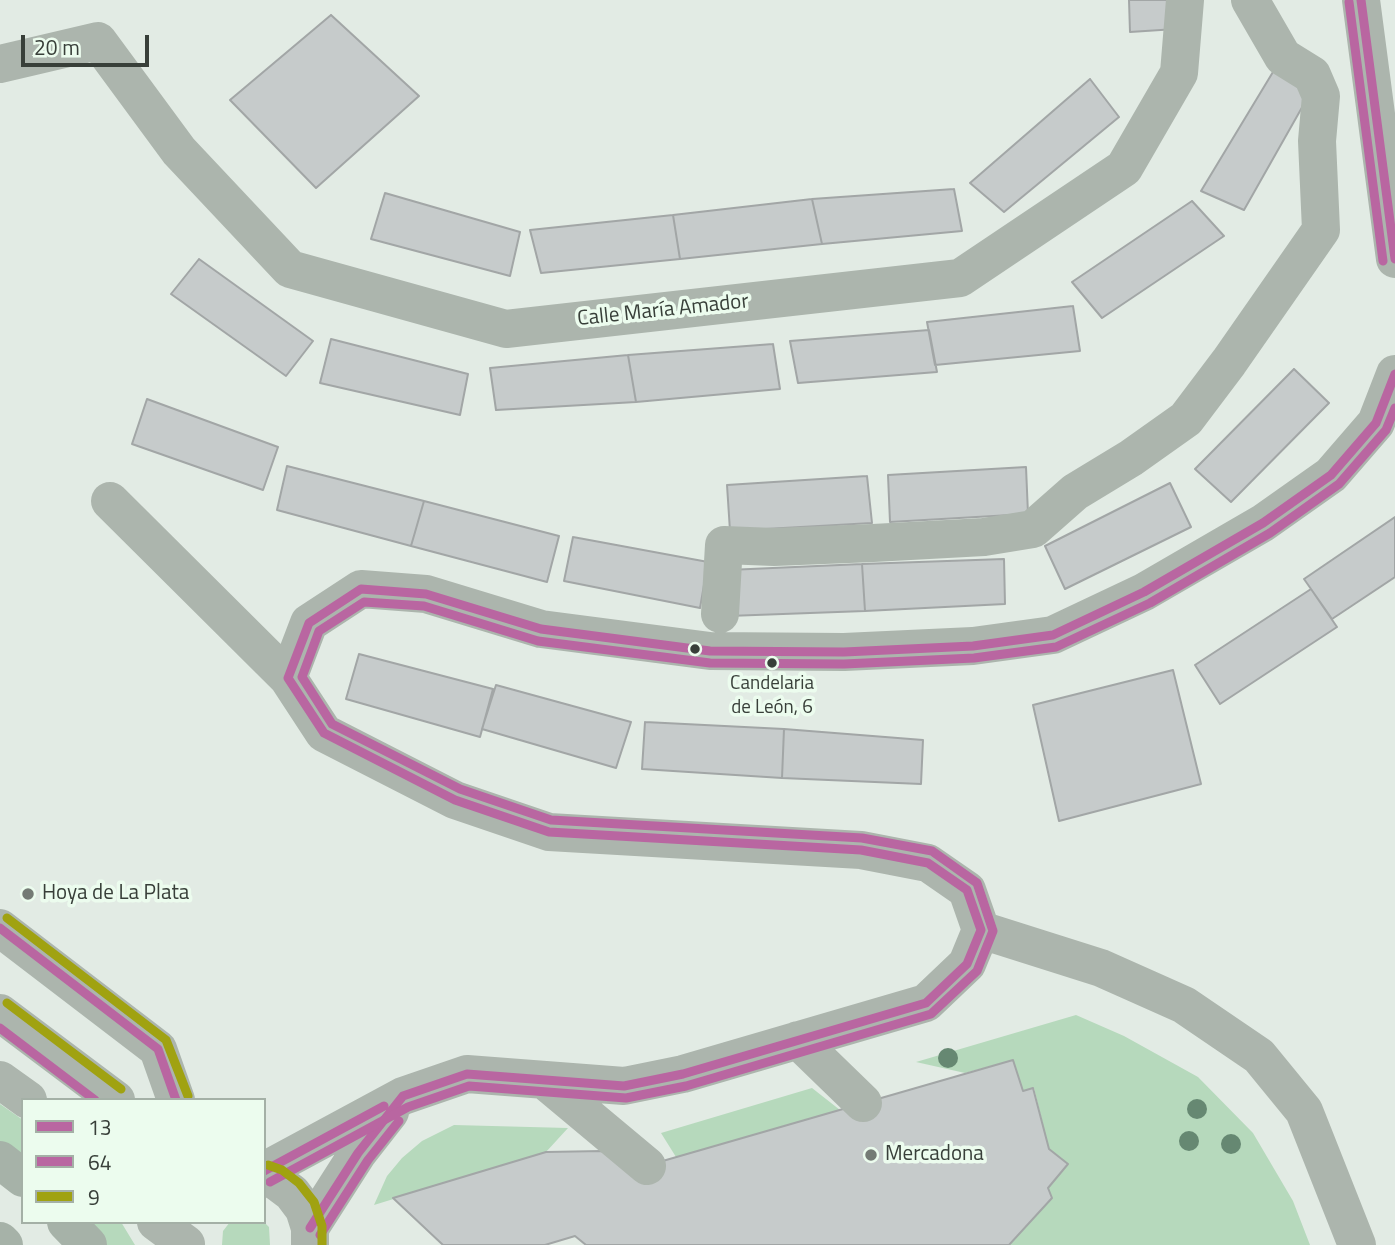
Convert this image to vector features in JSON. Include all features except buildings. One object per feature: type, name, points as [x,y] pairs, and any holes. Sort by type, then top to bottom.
[{"type":"highway","points":[[0,1160],[21,1176]]},
{"type":"highway","points":[[68,1224],[88,1245]]},
{"type":"highway","points":[[0,1241],[5,1245]]},
{"type":"street","name":"Calle María Amador","points":[[0,64],[98,41],[179,151],[290,269],[506,328],[960,278],[1124,169],[1180,74],[1185,0]]},
{"type":"street","points":[[720,614],[724,545],[774,547],[873,543],[984,537],[1033,529],[1075,492],[1131,458],[1186,419],[1321,230],[1317,141],[1321,96],[1312,75],[1283,57],[1250,0]]},
{"type":"street","points":[[1360,0],[1395,259]]},
{"type":"street","points":[[288,678],[309,623],[361,589],[426,594],[541,629],[710,651],[973,646],[1053,635],[1144,592],[1263,523],[1331,475],[1376,423],[1395,374]]},
{"type":"street","points":[[110,501],[288,678],[324,733],[455,800],[549,832],[861,850],[928,863],[968,890],[981,930],[967,964],[926,1003],[682,1074],[624,1086],[467,1074],[403,1096],[266,1170]]},
{"type":"street","points":[[0,928],[158,1049],[175,1098]]},
{"type":"street","points":[[981,930],[1101,968],[1172,999],[1259,1056],[1304,1111],[1357,1245]]},
{"type":"street","points":[[0,1013],[113,1098]]},
{"type":"street","points":[[797,1040],[863,1103]]},
{"type":"street","points":[[0,1080],[25,1098]]},
{"type":"street","points":[[544,1080],[647,1166]]},
{"type":"street","points":[[310,1236],[358,1153],[403,1096]]},
{"type":"street","points":[[266,1178],[276,1181],[292,1193],[304,1209],[310,1236]]},
{"type":"street","points":[[159,1224],[186,1245]]},
{"type":"street","points":[[186,1245],[188,1224]]},
{"type":"green space","points":[[1076,1015],[1124,1036],[1198,1077],[1253,1133],[1293,1201],[1310,1245],[1009,1245],[1052,1198],[1048,1188],[1068,1164],[1049,1149],[1034,1088],[1023,1091],[1013,1060],[965,1073],[916,1062]]},
{"type":"green space","points":[[812,1088],[840,1110],[676,1157],[661,1133]]},
{"type":"green space","points":[[0,1104],[21,1119],[21,1162],[0,1143]]},
{"type":"green space","points":[[454,1125],[568,1128],[546,1152],[374,1205],[387,1176],[402,1158],[422,1141]]},
{"type":"green space","points":[[87,1224],[122,1224],[135,1245],[105,1245]]},
{"type":"green space","points":[[228,1224],[266,1224],[269,1227],[270,1245],[222,1245],[223,1231]]},
{"type":"transit line","name":"13","points":[[1361,0],[1395,259]]},
{"type":"transit line","name":"64","points":[[1349,2],[1383,261]]},
{"type":"transit line","name":"13","points":[[310,1228],[358,1153],[403,1096],[467,1074],[624,1086],[683,1074],[926,1003],[967,964],[981,930],[967,890],[928,863],[861,850],[549,832],[455,800],[324,733],[288,678],[309,623],[361,589],[426,594],[541,629],[710,651],[844,652],[973,646],[1053,635],[1144,592],[1263,523],[1331,475],[1376,423],[1395,374]]},
{"type":"transit line","name":"64","points":[[270,1182],[408,1107],[469,1086],[626,1098],[686,1086],[931,1014],[977,971],[993,931],[977,883],[932,851],[862,838],[551,820],[460,789],[332,724],[302,677],[319,631],[364,602],[424,606],[538,641],[710,663],[844,664],[974,658],[1056,647],[1150,603],[1270,533],[1339,484],[1386,430],[1395,408]]},
{"type":"transit line","name":"9","points":[[7,918],[166,1040],[188,1096]]},
{"type":"transit line","name":"13","points":[[0,928],[158,1049],[175,1098]]},
{"type":"transit line","name":"9","points":[[7,1003],[121,1089]]},
{"type":"transit line","name":"64","points":[[0,1028],[92,1098]]},
{"type":"transit line","name":"13","points":[[266,1170],[384,1106]]},
{"type":"transit line","name":"64","points":[[320,1235],[368,1160],[399,1121]]},
{"type":"transit line","name":"9","points":[[268,1165],[282,1170],[299,1183],[314,1202],[322,1226],[322,1245]]},
{"type":"place","name":"Candelaria de León, 6","points":[[772,663]]},
{"type":"place","name":"Hoya de La Plata","points":[[28,894]]},
{"type":"place","name":"Mercadona","points":[[871,1155]]}]
